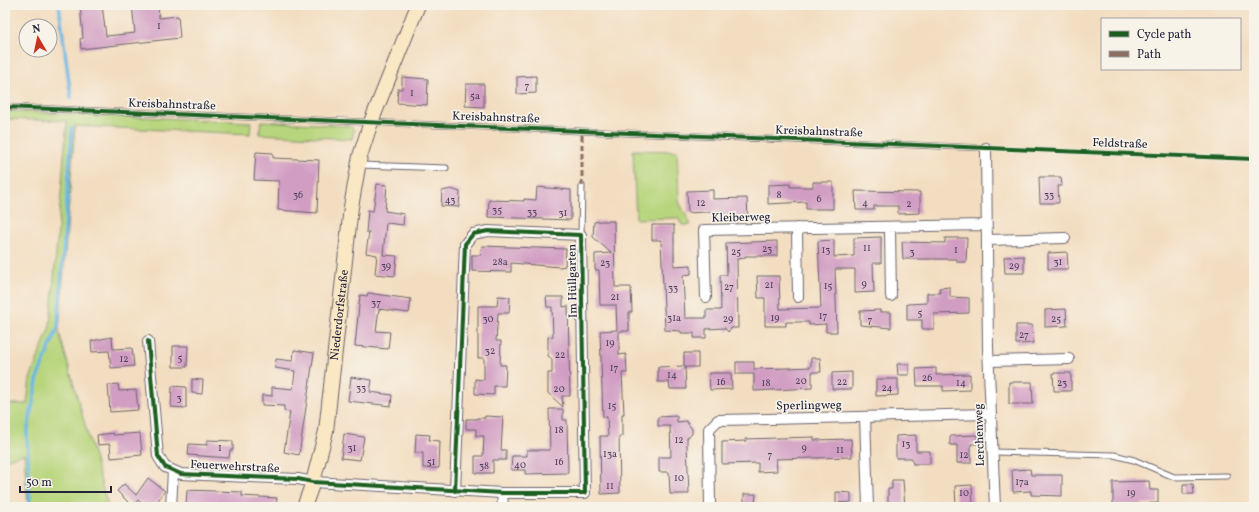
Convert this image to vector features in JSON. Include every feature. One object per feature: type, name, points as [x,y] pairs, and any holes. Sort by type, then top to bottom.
[{"type":"main road","name":"Niederdorfstraße","points":[[304,507],[313,482],[326,431],[351,207],[359,165],[371,122],[418,5]]},
{"type":"street","name":"Lerchenweg","points":[[986,148],[989,361],[995,507]]},
{"type":"street","name":"Kleiberweg","points":[[706,297],[704,230],[986,224]]},
{"type":"street","points":[[890,227],[891,296]]},
{"type":"street","points":[[797,228],[798,297]]},
{"type":"street","name":"Im Hüllgarten","points":[[313,482],[455,491],[585,493],[581,235],[488,231],[473,234],[465,244],[455,491]]},
{"type":"street","points":[[987,240],[1065,238]]},
{"type":"street","name":"Feuerwehrstraße","points":[[148,341],[158,456],[165,467],[180,474],[298,479],[313,482]]},
{"type":"street","points":[[989,361],[1069,359]]},
{"type":"street","name":"Sperlingweg","points":[[710,507],[709,429],[718,420],[991,414]]},
{"type":"street","points":[[865,417],[868,507]]},
{"type":"street","name":"Feuerwehrstraße","points":[[171,507],[173,471]]},
{"type":"street","points":[[502,492],[503,507]]},
{"type":"lane","name":"Kreisbahnstraße","points":[[5,107],[986,148]]},
{"type":"lane","points":[[359,165],[446,168]]},
{"type":"lane","points":[[581,235],[582,186]]},
{"type":"lane","points":[[992,452],[1114,455],[1134,460],[1174,477],[1227,476]]},
{"type":"lane","points":[[5,505],[9,504],[10,507]]},
{"type":"green space","points":[[5,111],[251,122],[250,134],[75,126],[59,332],[108,507],[28,507],[24,454],[5,460],[5,404],[27,404],[30,379],[50,326],[67,121],[5,119]]},
{"type":"green space","points":[[261,121],[350,126],[354,130],[352,139],[259,134]]},
{"type":"green space","points":[[633,150],[677,151],[679,202],[691,225],[682,225],[678,218],[636,219]]},
{"type":"building","points":[[80,5],[102,5],[106,36],[135,33],[132,5],[158,5],[159,18],[178,16],[180,38],[81,49],[80,39],[83,38]]},
{"type":"building","points":[[536,76],[536,93],[517,94],[517,77]]},
{"type":"building","points":[[402,77],[428,79],[427,105],[397,103],[398,89],[402,89]]},
{"type":"building","points":[[466,84],[484,84],[484,107],[465,106]]},
{"type":"building","points":[[256,152],[273,153],[273,158],[319,160],[317,213],[278,210],[279,181],[254,180]]},
{"type":"building","points":[[1039,177],[1061,177],[1062,186],[1058,186],[1059,203],[1040,203]]},
{"type":"building","points":[[813,182],[833,182],[833,209],[806,209],[806,202],[768,204],[768,185],[790,184],[790,187],[813,187]]},
{"type":"building","points":[[377,184],[387,185],[385,211],[404,214],[403,225],[386,223],[383,255],[397,256],[395,276],[375,274],[377,255],[366,253],[369,232],[366,232],[368,210],[373,211]]},
{"type":"building","points":[[537,187],[571,190],[571,220],[488,217],[489,200],[536,200]]},
{"type":"building","points":[[451,189],[460,192],[459,207],[441,206],[442,191]]},
{"type":"building","points":[[713,190],[713,199],[747,198],[748,219],[724,220],[724,211],[688,213],[687,191]]},
{"type":"building","points":[[855,191],[920,192],[920,213],[898,214],[898,206],[874,206],[874,210],[856,210]]},
{"type":"building","points":[[614,221],[615,287],[631,287],[632,312],[629,312],[629,331],[619,331],[619,355],[626,354],[627,373],[622,373],[624,414],[622,414],[622,436],[619,436],[620,493],[601,494],[600,436],[608,436],[607,417],[603,417],[600,331],[617,330],[616,305],[600,305],[599,270],[595,270],[595,254],[611,253],[593,237],[594,222]]},
{"type":"building","points":[[652,225],[674,225],[674,266],[691,265],[691,274],[683,275],[685,318],[706,318],[706,310],[721,310],[720,275],[727,275],[726,243],[777,241],[777,256],[745,256],[745,258],[737,259],[738,328],[731,328],[728,332],[725,328],[706,329],[706,338],[694,338],[694,333],[681,333],[681,331],[665,330],[661,240],[652,240]]},
{"type":"building","points":[[881,237],[881,263],[873,263],[874,292],[855,293],[855,269],[835,269],[837,332],[826,332],[826,324],[809,325],[809,322],[786,322],[786,326],[765,326],[765,298],[758,298],[757,276],[779,276],[780,309],[821,308],[818,241],[834,240],[834,257],[854,256],[854,238]]},
{"type":"building","points":[[945,238],[967,238],[966,262],[957,262],[957,259],[903,259],[902,242],[945,243]]},
{"type":"building","points":[[482,246],[566,249],[565,266],[560,267],[511,263],[511,272],[472,271],[472,255],[481,255]]},
{"type":"building","points":[[1067,252],[1068,269],[1048,269],[1048,253]]},
{"type":"building","points":[[1024,256],[1024,273],[1005,273],[1004,257]]},
{"type":"building","points":[[950,287],[950,297],[969,298],[969,313],[934,314],[934,329],[922,329],[922,320],[907,320],[907,304],[927,303],[927,293],[940,293],[939,288]]},
{"type":"building","points":[[368,293],[411,299],[409,313],[379,309],[376,331],[390,332],[388,349],[355,346],[360,295],[367,296]]},
{"type":"building","points":[[498,296],[510,297],[509,313],[498,313],[496,341],[501,341],[500,365],[506,365],[505,386],[494,386],[494,395],[475,394],[475,379],[484,380],[484,358],[478,358],[478,306],[497,306]]},
{"type":"building","points":[[546,297],[563,297],[563,307],[568,306],[570,396],[562,396],[563,407],[548,393],[548,373],[552,373],[552,359],[548,356],[548,337],[553,336],[552,307],[547,307]]},
{"type":"building","points":[[1066,309],[1067,326],[1045,327],[1045,310]]},
{"type":"building","points":[[880,310],[880,312],[891,312],[891,328],[860,325],[860,311]]},
{"type":"building","points":[[1016,325],[1032,325],[1033,343],[1016,344]]},
{"type":"building","points":[[112,337],[113,349],[132,348],[134,366],[111,368],[109,351],[92,352],[91,341]]},
{"type":"building","points":[[173,346],[188,346],[187,367],[173,367]]},
{"type":"building","points":[[294,350],[314,353],[299,455],[284,452],[290,412],[284,411],[284,406],[262,405],[262,395],[272,396],[272,387],[293,389],[295,371],[275,368],[276,359],[293,361]]},
{"type":"building","points":[[684,353],[698,353],[698,367],[685,367],[686,389],[670,389],[669,382],[658,382],[658,367],[684,366]]},
{"type":"building","points":[[811,358],[820,358],[821,372],[812,372],[812,388],[754,391],[754,374],[736,374],[736,362],[754,362],[754,369],[811,367]]},
{"type":"building","points":[[897,364],[909,364],[909,375],[898,375]]},
{"type":"building","points":[[936,368],[936,375],[970,374],[970,390],[943,391],[943,386],[917,386],[916,369]]},
{"type":"building","points":[[852,372],[852,389],[832,389],[832,373]]},
{"type":"building","points":[[709,373],[731,373],[732,389],[710,390]]},
{"type":"building","points":[[1053,373],[1071,373],[1071,391],[1054,391]]},
{"type":"building","points":[[351,377],[372,380],[370,392],[392,395],[391,406],[348,401]]},
{"type":"building","points":[[192,379],[203,380],[202,394],[192,393]]},
{"type":"building","points":[[876,379],[898,379],[898,395],[876,396]]},
{"type":"building","points":[[1009,382],[1032,382],[1033,404],[1009,404]]},
{"type":"building","points":[[118,384],[119,391],[136,390],[138,410],[110,412],[108,385]]},
{"type":"building","points":[[172,386],[186,387],[186,408],[171,407]]},
{"type":"building","points":[[549,409],[563,409],[563,420],[567,420],[568,473],[525,474],[525,470],[511,470],[512,456],[527,456],[527,450],[550,450]]},
{"type":"building","points":[[485,416],[503,417],[501,450],[506,450],[506,460],[493,460],[493,473],[475,473],[475,456],[483,456],[484,436],[476,436],[476,429],[466,429],[466,419],[485,418]]},
{"type":"building","points":[[677,416],[677,422],[686,421],[692,429],[692,434],[687,438],[689,494],[670,494],[669,472],[659,472],[659,457],[671,457],[670,426],[658,426],[658,417]]},
{"type":"building","points":[[113,433],[113,435],[140,433],[142,455],[111,458],[110,444],[98,445],[97,435]]},
{"type":"building","points":[[344,434],[364,437],[360,460],[341,458]]},
{"type":"building","points":[[416,434],[430,435],[429,440],[440,441],[439,468],[423,468],[423,453],[415,453]]},
{"type":"building","points":[[916,435],[916,451],[930,451],[930,464],[913,464],[912,458],[896,458],[896,436]]},
{"type":"building","points":[[977,435],[978,444],[971,444],[971,463],[957,463],[957,445],[950,445],[950,436]]},
{"type":"building","points":[[814,437],[814,440],[851,439],[852,457],[776,459],[777,471],[758,472],[758,463],[722,464],[722,442],[746,441],[745,439]]},
{"type":"building","points":[[207,440],[233,441],[233,450],[230,450],[229,458],[188,455],[189,444],[207,445]]},
{"type":"building","points":[[1030,469],[1031,475],[1062,475],[1062,496],[1031,495],[1031,491],[1013,492],[1012,470]]},
{"type":"building","points":[[148,478],[165,491],[153,507],[147,507],[138,500],[133,507],[117,491],[124,484],[136,495]]},
{"type":"building","points":[[892,480],[903,480],[905,507],[888,507],[888,489],[892,489]]},
{"type":"building","points":[[1149,481],[1150,490],[1158,490],[1158,503],[1113,505],[1113,482]]},
{"type":"building","points":[[1183,484],[1193,484],[1194,494],[1183,494]]},
{"type":"building","points":[[972,485],[973,507],[956,507],[955,486]]},
{"type":"building","points":[[187,490],[242,492],[242,496],[277,498],[276,507],[186,505]]},
{"type":"building","points":[[836,492],[851,493],[851,502],[836,503]]},
{"type":"building","points":[[744,494],[756,494],[755,505],[744,504]]},
{"type":"waterway","points":[[59,5],[71,98]]},
{"type":"waterway","points":[[30,507],[27,434],[38,376],[58,327],[72,128]]},
{"type":"marked path","points":[[582,131],[582,186]]},
{"type":"cycle path","name":"Feldstraße","points":[[5,107],[1254,159]]},
{"type":"cycle path","points":[[148,341],[158,456],[165,467],[181,474],[298,479],[313,482],[502,493],[585,493],[581,235],[488,231],[473,234],[465,244],[455,491]]}]
